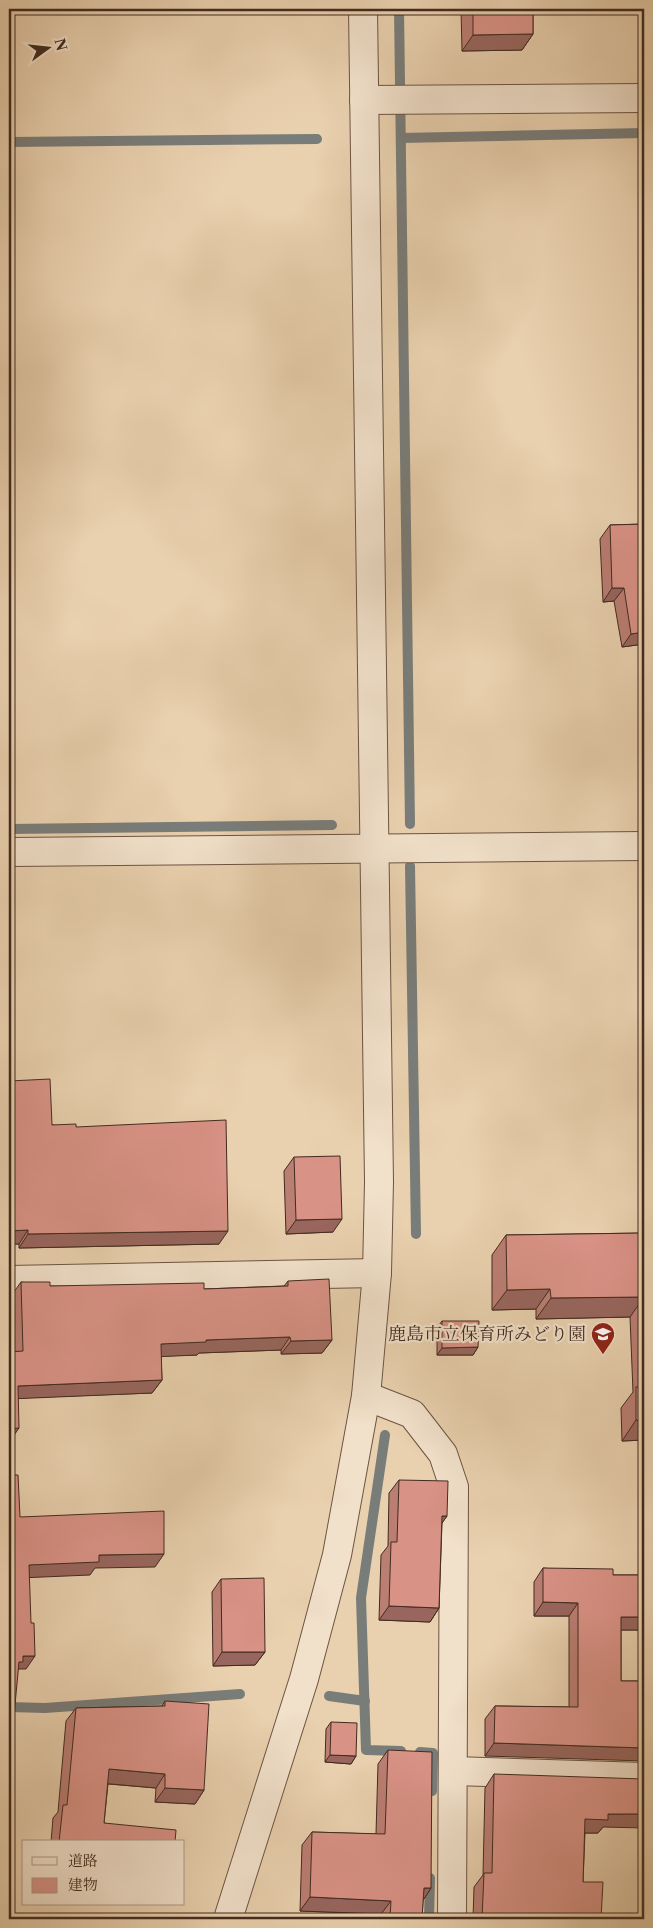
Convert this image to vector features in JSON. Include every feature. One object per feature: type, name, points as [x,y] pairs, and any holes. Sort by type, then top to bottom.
[{"type":"street","points":[[228,1919],[304,1679],[332,1574],[366,1396],[377,1273],[379,1182],[374,849],[374,100],[363,9]]},
{"type":"street","points":[[374,100],[644,98]]},
{"type":"street","points":[[9,852],[644,846]]},
{"type":"street","points":[[9,1280],[377,1273]]},
{"type":"street","points":[[366,1396],[412,1414],[443,1454],[454,1487],[452,1919]]},
{"type":"street","points":[[452,1772],[644,1777]]},
{"type":"building","points":[[473,9],[533,9],[533,34],[473,35]]},
{"type":"building","points":[[644,524],[644,632],[631,634],[624,588],[612,588],[610,525]]},
{"type":"building","points":[[50,1079],[52,1125],[76,1124],[76,1127],[226,1120],[228,1231],[28,1234],[28,1230],[9,1231],[9,1081]]},
{"type":"building","points":[[340,1156],[342,1219],[296,1220],[294,1157]]},
{"type":"building","points":[[644,1233],[644,1297],[551,1298],[550,1289],[507,1290],[506,1235]]},
{"type":"building","points":[[329,1279],[332,1340],[291,1341],[290,1337],[206,1340],[206,1342],[161,1344],[162,1380],[18,1386],[19,1428],[9,1429],[9,1352],[23,1351],[21,1282],[50,1282],[50,1286],[204,1283],[204,1289],[288,1286],[288,1281]]},
{"type":"building","points":[[442,1321],[479,1321],[478,1347],[442,1348]]},
{"type":"building","points":[[636,1387],[644,1387],[644,1420],[636,1420]]},
{"type":"building","points":[[9,1475],[18,1475],[20,1517],[164,1511],[164,1554],[99,1555],[99,1562],[29,1565],[31,1623],[34,1623],[35,1656],[23,1656],[23,1662],[19,1662],[11,1747],[9,1747]]},
{"type":"building","points":[[399,1480],[448,1481],[447,1516],[442,1516],[439,1608],[389,1606],[391,1542],[397,1542]]},
{"type":"building","points":[[543,1568],[613,1569],[613,1575],[644,1575],[644,1617],[621,1617],[621,1681],[644,1681],[644,1748],[494,1743],[495,1706],[578,1707],[578,1603],[543,1602]]},
{"type":"building","points":[[264,1578],[265,1652],[222,1652],[221,1579]]},
{"type":"building","points":[[165,1701],[209,1704],[204,1790],[165,1788],[165,1774],[109,1769],[104,1823],[176,1830],[175,1840],[59,1840],[63,1805],[67,1805],[76,1708],[165,1706]]},
{"type":"building","points":[[331,1722],[357,1723],[356,1756],[330,1755]]},
{"type":"building","points":[[388,1750],[432,1752],[431,1888],[424,1888],[422,1918],[390,1917],[391,1901],[310,1897],[312,1832],[385,1834]]},
{"type":"building","points":[[494,1774],[644,1779],[644,1814],[608,1814],[608,1820],[585,1819],[583,1882],[603,1882],[601,1919],[482,1919],[484,1873],[492,1873]]},
{"type":"waterway","points":[[399,9],[410,824]]},
{"type":"waterway","points":[[401,138],[644,133]]},
{"type":"waterway","points":[[9,142],[317,139]]},
{"type":"waterway","points":[[9,829],[332,825]]},
{"type":"waterway","points":[[410,866],[416,1234]]},
{"type":"waterway","points":[[385,1435],[361,1598],[366,1750],[401,1751]]},
{"type":"waterway","points":[[9,1707],[45,1708],[240,1694]]},
{"type":"waterway","points":[[329,1696],[365,1701]]},
{"type":"waterway","points":[[420,1752],[433,1753],[432,1791]]},
{"type":"waterway","points":[[429,1919],[430,1878]]},
{"type":"place","name":"鹿島市立保育所みどり園","points":[[603,1355]]}]
